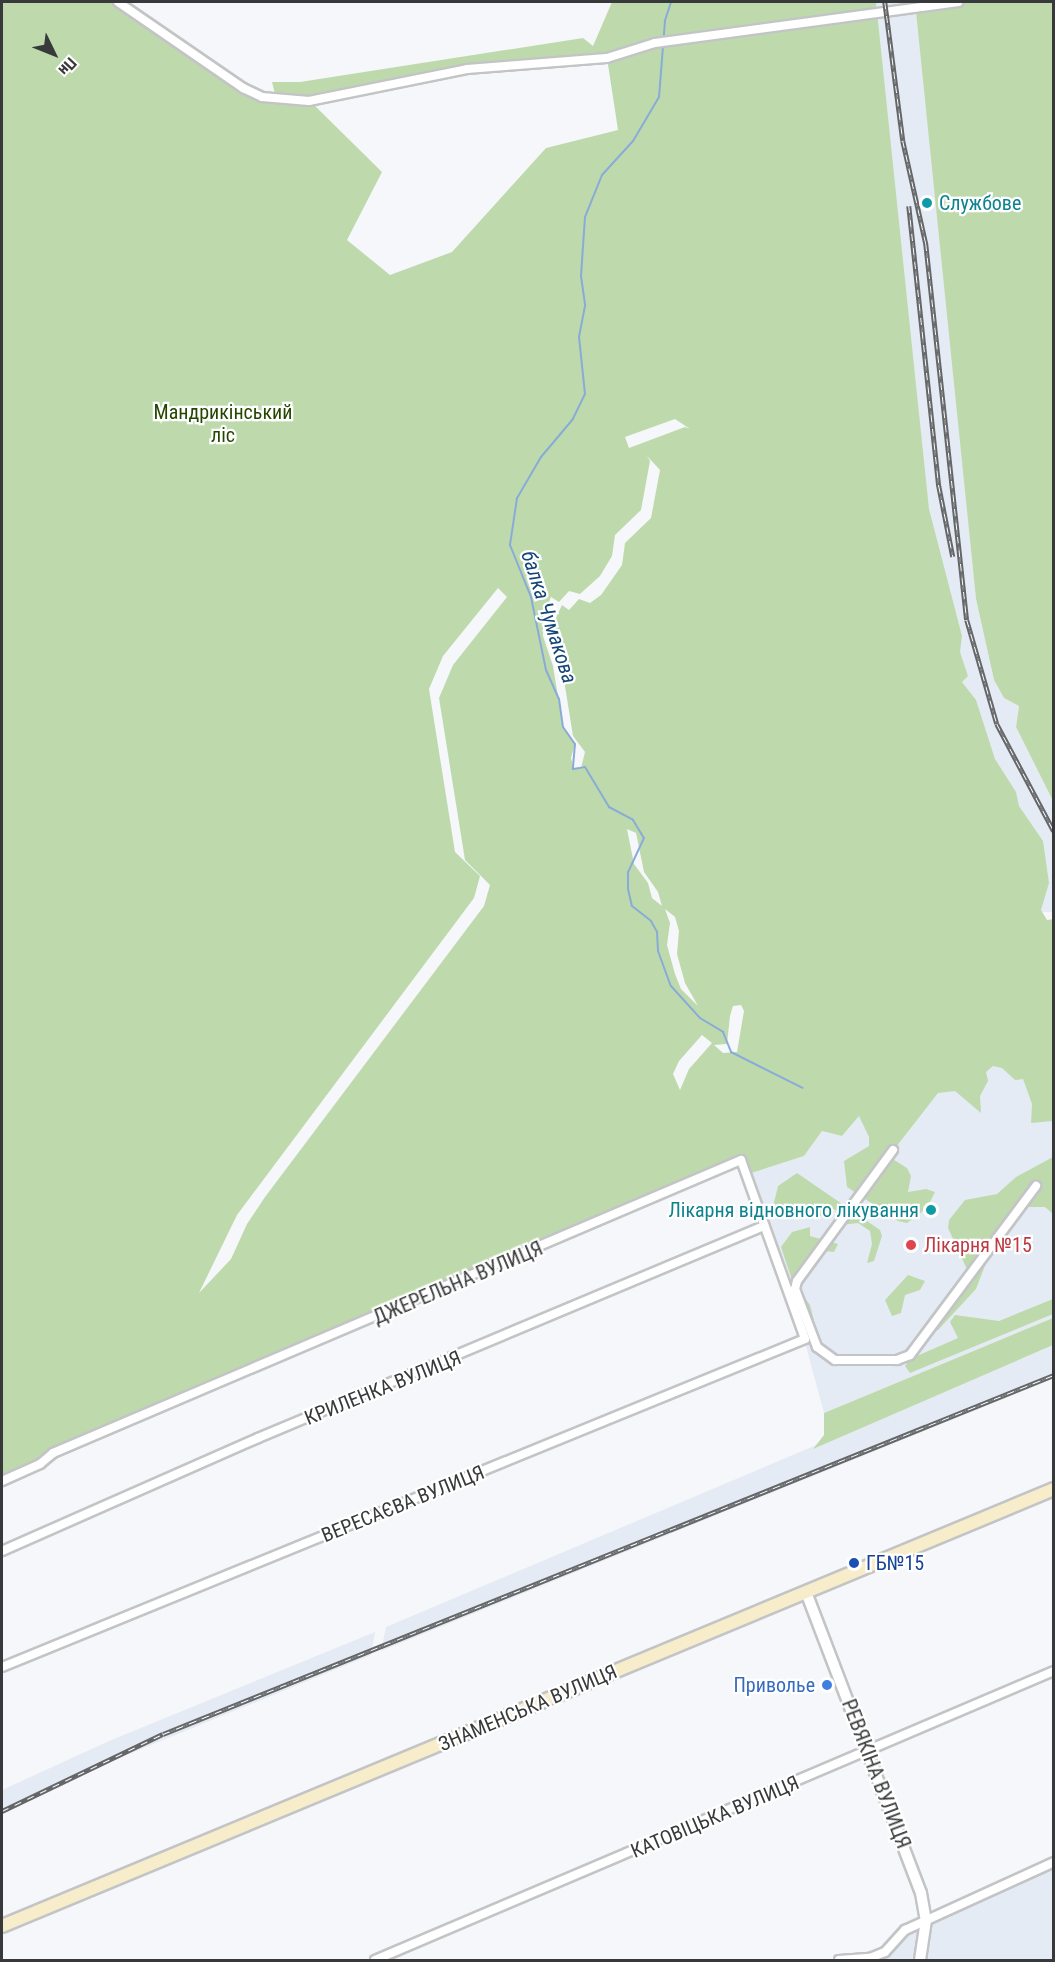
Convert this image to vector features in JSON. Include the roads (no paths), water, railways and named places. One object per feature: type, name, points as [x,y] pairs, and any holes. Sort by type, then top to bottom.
[{"type":"main road","name":"ЗНАМЕНСЬКА ВУЛИЦЯ","points":[[2,1926],[1053,1488]]},
{"type":"street","points":[[118,2],[243,88],[262,97],[309,101],[467,69],[607,58],[655,43],[958,2]]},
{"type":"street","points":[[893,1150],[797,1281],[795,1289],[817,1347],[824,1356],[835,1360],[897,1360],[910,1355],[1036,1186]]},
{"type":"street","name":"ДЖЕРЕЛЬНА ВУЛИЦЯ","points":[[2,1481],[40,1464],[53,1453],[741,1160],[804,1339]]},
{"type":"street","name":"КРИЛЕНКА ВУЛИЦЯ","points":[[2,1551],[258,1438],[765,1226]]},
{"type":"street","points":[[779,1266],[797,1281]]},
{"type":"street","name":"ВЕРЕСАЄВА ВУЛИЦЯ","points":[[2,1667],[804,1339]]},
{"type":"street","name":"РЕВЯКІНА ВУЛИЦЯ","points":[[806,1592],[921,1893],[926,1920],[920,1960]]},
{"type":"street","name":"КАТОВІЦЬКА ВУЛИЦЯ","points":[[375,1960],[868,1752],[1053,1671]]},
{"type":"street","points":[[839,1960],[870,1959],[885,1952],[905,1930],[1053,1862]]},
{"type":"waterway","name":"балка Чумакова","points":[[671,2],[665,21],[659,97],[633,141],[602,175],[585,217],[581,276],[585,306],[579,337],[585,394],[573,419],[541,457],[517,498],[510,545],[531,597],[546,670],[559,699],[563,727],[575,744],[573,769],[585,767],[609,807],[633,820],[644,838],[628,872],[628,889],[632,906],[651,921],[657,932],[658,951],[671,986],[700,1018],[723,1032],[731,1052],[803,1088]]},
{"type":"railway","points":[[885,2],[903,141],[926,244],[967,620],[997,724],[1054,831]]},
{"type":"railway","points":[[909,206],[939,486],[953,557]]},
{"type":"railway","points":[[2,1811],[163,1734],[1054,1375]]},
{"type":"place","name":"Службове","points":[[927,203]]},
{"type":"place","name":"Лікарня відновного лікування","points":[[931,1210]]},
{"type":"place","name":"Лікарня №15","points":[[911,1245]]},
{"type":"place","name":"ГБ№15","points":[[854,1563]]},
{"type":"place","name":"Приволье","points":[[827,1685]]},
{"type":"park label","name":"Мандрикінський ліс","points":[[223,424]]}]
